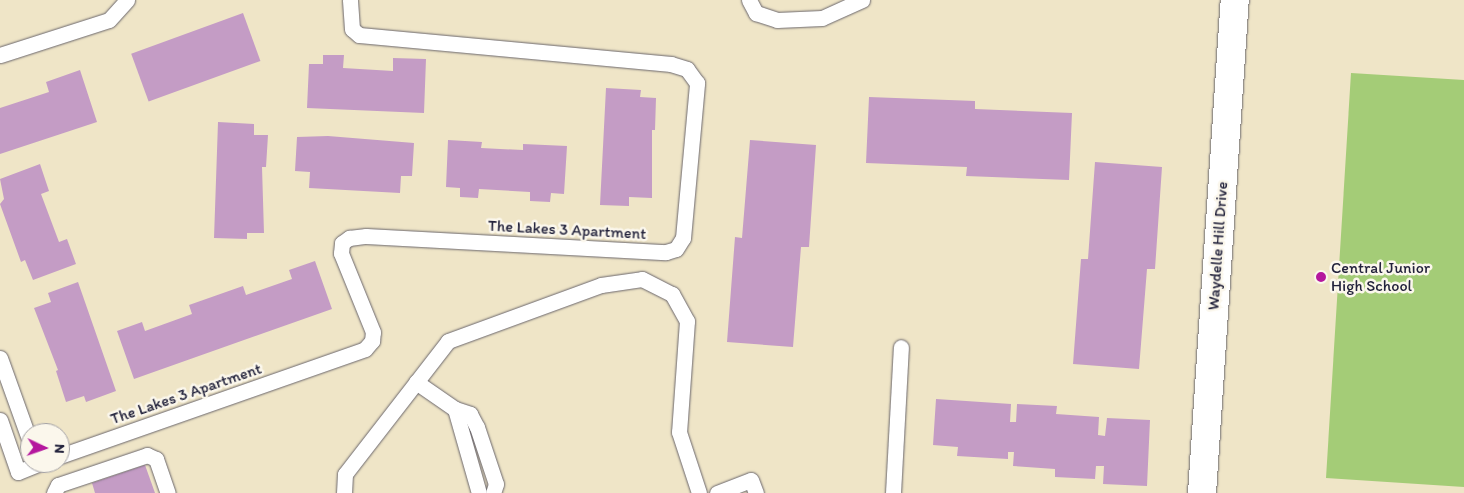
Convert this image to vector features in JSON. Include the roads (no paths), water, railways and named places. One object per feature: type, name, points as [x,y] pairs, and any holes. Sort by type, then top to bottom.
[{"type":"street","name":"Waydelle Hill Drive","points":[[1202,493],[1235,0]]},
{"type":"lane","points":[[0,55],[109,20],[127,0]]},
{"type":"lane","name":"The Lakes 3 Apartment","points":[[70,452],[365,349],[372,341],[373,332],[341,253],[342,242],[349,238],[366,236],[666,252],[676,249],[683,238],[697,83],[687,68],[671,64],[359,35],[352,29],[350,0]]},
{"type":"lane","points":[[749,0],[756,13],[777,20],[822,18],[862,0]]},
{"type":"lane","points":[[344,493],[345,474],[448,341],[601,285],[642,279],[672,294],[687,320],[679,432],[699,493]]},
{"type":"lane","points":[[893,493],[901,347]]},
{"type":"lane","points":[[0,358],[23,423]]},
{"type":"lane","points":[[416,382],[455,409],[470,414],[477,427],[496,484],[493,493]]},
{"type":"lane","points":[[455,409],[479,493]]},
{"type":"lane","points":[[0,420],[18,472],[20,471]]},
{"type":"lane","points":[[54,493],[58,485],[147,455],[156,459],[168,493]]},
{"type":"lane","points":[[717,493],[751,480],[756,493]]},
{"type":"place","name":"Central Junior High School","points":[[1321,277]]}]
